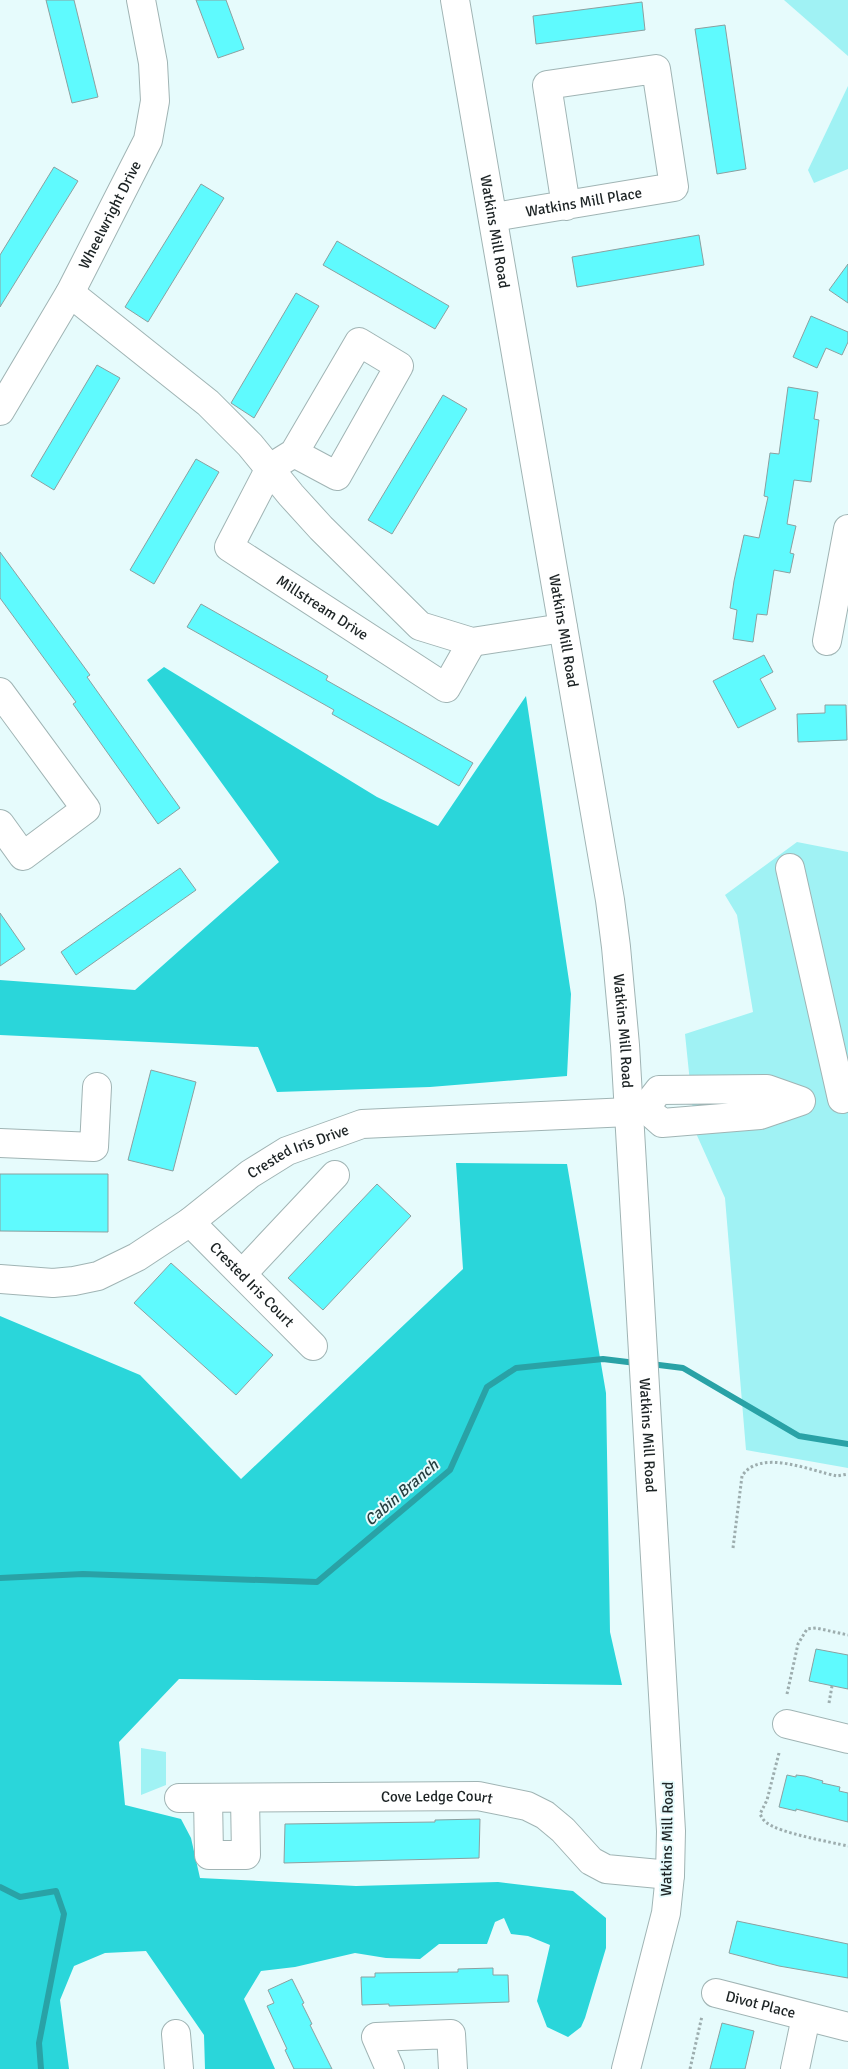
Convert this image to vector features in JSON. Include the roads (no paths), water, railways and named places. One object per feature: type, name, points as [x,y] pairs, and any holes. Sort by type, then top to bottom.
[{"type":"street","name":"Wheelwright Drive","points":[[0,412],[70,293],[148,140],[155,101],[153,63],[141,0]]},
{"type":"street","name":"Watkins Mill Road","points":[[455,0],[610,900],[637,1110],[641,1312],[669,1790],[670,1875],[660,1944],[626,2069]]},
{"type":"street","name":"Watkins Mill Place","points":[[494,218],[566,206],[674,187],[656,69],[547,85],[566,206]]},
{"type":"street","points":[[70,293],[208,403],[250,444],[290,495],[321,528],[420,626],[472,642],[563,628]]},
{"type":"street","points":[[270,468],[294,453],[359,342],[399,366],[337,476],[294,453]]},
{"type":"street","name":"Millstream Drive","points":[[270,468],[229,547],[446,688],[472,642]]},
{"type":"street","points":[[827,641],[848,530]]},
{"type":"street","points":[[0,692],[86,809],[23,856],[0,824]]},
{"type":"street","points":[[637,1110],[662,1123],[760,1115],[801,1101],[845,1099],[790,868]]},
{"type":"street","points":[[0,1143],[94,1147],[96,1087]]},
{"type":"street","name":"Crested Iris Drive","points":[[0,1279],[53,1283],[98,1276],[137,1258],[190,1222],[250,1174],[287,1151],[362,1124],[637,1110]]},
{"type":"street","points":[[242,1274],[335,1176]]},
{"type":"street","name":"Crested Iris Court","points":[[190,1222],[313,1346]]},
{"type":"street","points":[[787,1724],[848,1739]]},
{"type":"street","name":"Cove Ledge Court","points":[[179,1798],[478,1796],[527,1806],[545,1815],[563,1830],[591,1861],[606,1868],[670,1875]]},
{"type":"street","points":[[208,1798],[209,1855],[246,1855],[245,1798]]},
{"type":"street","name":"Divot Place","points":[[716,1993],[848,2027]]},
{"type":"street","name":"Divot Place","points":[[795,2069],[806,2017]]},
{"type":"street","points":[[176,2034],[179,2069]]},
{"type":"street","points":[[390,2069],[376,2037],[451,2034],[453,2069]]},
{"type":"waterway","name":"Cabin Branch","points":[[0,1578],[83,1574],[317,1582],[450,1470],[487,1387],[516,1368],[603,1359],[636,1363]]},
{"type":"waterway","name":"Cabin Branch","points":[[651,1364],[683,1368],[799,1436],[848,1444]]},
{"type":"waterway","points":[[0,1887],[20,1897],[56,1891],[64,1914],[39,2043],[41,2069]]}]
